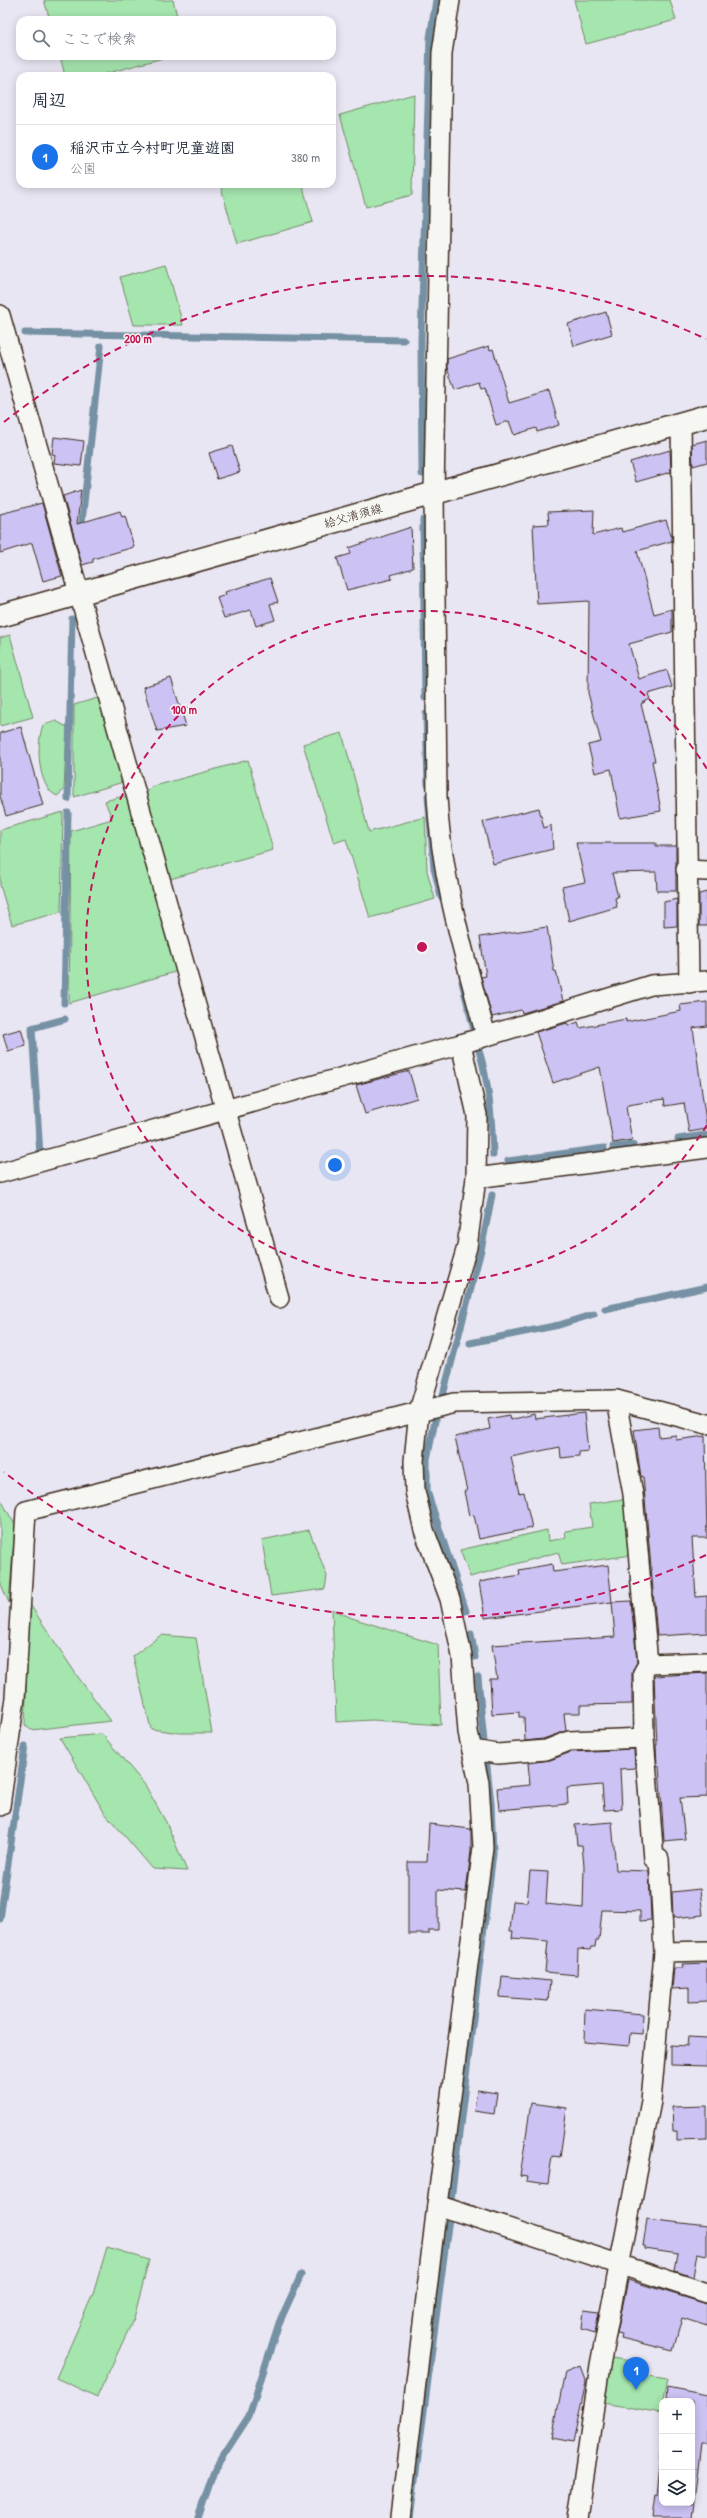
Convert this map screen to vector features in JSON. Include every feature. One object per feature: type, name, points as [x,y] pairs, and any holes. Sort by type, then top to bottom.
[{"type":"main road","name":"給父清須線","points":[[0,616],[707,416]]},
{"type":"street","points":[[450,0],[442,53],[434,493],[435,705],[439,840],[450,902],[486,1036]]},
{"type":"street","points":[[0,315],[280,1298]]},
{"type":"street","points":[[0,1173],[460,1044],[651,985],[698,982],[686,870],[681,423]]},
{"type":"street","points":[[686,870],[707,871]]},
{"type":"street","points":[[400,2518],[437,2205],[483,1848],[479,1783],[468,1732],[462,1656],[450,1599],[424,1530],[415,1491],[414,1461],[419,1411],[468,1247],[476,1178],[477,1115],[460,1044]]},
{"type":"street","points":[[476,1178],[707,1148]]},
{"type":"street","points":[[578,2518],[600,2365],[621,2265],[651,2101],[664,1952],[659,1859],[654,1859],[644,1738],[643,1673],[648,1664],[634,1494],[616,1400]]},
{"type":"street","points":[[0,1806],[7,1699],[26,1511],[454,1403],[616,1400],[707,1424]]},
{"type":"street","points":[[648,1664],[707,1662]]},
{"type":"street","points":[[472,1750],[498,1754],[546,1750],[569,1741],[644,1738]]},
{"type":"street","points":[[664,1952],[707,1951]]},
{"type":"street","points":[[437,2205],[707,2293]]},
{"type":"green space","points":[[44,0],[173,0],[177,16],[49,16]]},
{"type":"green space","points":[[574,0],[670,0],[676,20],[586,44]]},
{"type":"green space","points":[[61,60],[155,60],[112,72],[64,72]]},
{"type":"green space","points":[[414,94],[412,195],[366,207],[340,115]]},
{"type":"green space","points":[[221,188],[303,188],[313,222],[237,244]]},
{"type":"green space","points":[[166,264],[183,325],[134,325],[120,277]]},
{"type":"green space","points":[[10,635],[33,717],[0,726],[0,638]]},
{"type":"green space","points":[[101,697],[124,774],[120,783],[74,797],[74,705]]},
{"type":"green space","points":[[56,721],[67,727],[64,790],[57,796],[50,791],[45,784],[39,753],[39,742],[43,725]]},
{"type":"green space","points":[[342,733],[369,832],[425,817],[427,871],[435,899],[370,918],[346,839],[334,843],[303,744]]},
{"type":"green space","points":[[248,760],[273,850],[170,879],[145,796],[151,787]]},
{"type":"green space","points":[[123,796],[131,800],[178,966],[175,972],[69,1003],[71,831],[112,819],[105,801]]},
{"type":"green space","points":[[63,812],[61,912],[12,925],[0,885],[0,830]]},
{"type":"green space","points":[[0,1498],[15,1525],[9,1603],[0,1582]]},
{"type":"green space","points":[[624,1499],[632,1555],[562,1565],[558,1552],[470,1577],[460,1550],[547,1530],[548,1541],[566,1538],[565,1531],[592,1527],[589,1504]]},
{"type":"green space","points":[[309,1530],[327,1576],[325,1589],[271,1596],[262,1540]]},
{"type":"green space","points":[[29,1603],[78,1677],[111,1721],[31,1730],[25,1725]]},
{"type":"green space","points":[[332,1609],[352,1618],[438,1645],[441,1725],[372,1720],[336,1722]]},
{"type":"green space","points":[[161,1635],[196,1638],[212,1733],[180,1733],[151,1729],[133,1656]]},
{"type":"green space","points":[[102,1734],[145,1785],[166,1822],[187,1871],[153,1869],[104,1812],[60,1738]]},
{"type":"green space","points":[[107,2247],[149,2260],[134,2318],[97,2397],[56,2378],[93,2294]]},
{"type":"green space","points":[[611,2358],[645,2363],[643,2375],[667,2379],[664,2398],[659,2398],[659,2413],[604,2403]]},
{"type":"building","points":[[606,312],[612,334],[574,346],[568,324]]},
{"type":"building","points":[[489,346],[490,350],[493,349],[509,403],[549,391],[559,425],[537,432],[536,428],[514,435],[509,421],[496,425],[485,388],[481,389],[479,382],[455,390],[447,368],[447,359]]},
{"type":"building","points":[[54,437],[84,441],[81,466],[54,463],[55,455],[52,454]]},
{"type":"building","points":[[707,440],[707,462],[693,466],[692,444]]},
{"type":"building","points":[[232,446],[240,472],[217,479],[209,453]]},
{"type":"building","points":[[670,450],[671,472],[636,482],[630,462]]},
{"type":"building","points":[[81,490],[77,524],[120,511],[122,517],[125,516],[134,547],[93,559],[93,562],[82,565],[63,496]]},
{"type":"building","points":[[42,503],[62,576],[43,581],[32,543],[0,553],[0,514]]},
{"type":"building","points":[[594,510],[593,535],[621,528],[622,532],[666,520],[672,538],[672,541],[637,551],[654,614],[672,609],[672,632],[629,644],[639,679],[667,670],[672,687],[648,694],[650,699],[641,704],[655,761],[652,761],[661,811],[620,818],[611,769],[595,773],[588,745],[601,742],[588,693],[589,601],[537,604],[533,525],[549,524],[548,512]]},
{"type":"building","points":[[411,527],[413,568],[391,575],[392,579],[347,590],[337,558],[351,554],[349,548]]},
{"type":"building","points":[[270,578],[278,602],[270,604],[275,620],[256,626],[251,610],[224,618],[217,598],[226,595],[225,592]]},
{"type":"building","points":[[171,678],[186,726],[157,731],[143,687]]},
{"type":"building","points":[[21,727],[43,805],[6,816],[0,796],[0,733]]},
{"type":"building","points":[[539,808],[544,828],[551,825],[553,849],[493,864],[483,822]]},
{"type":"building","points":[[576,843],[656,843],[656,846],[676,846],[676,891],[657,891],[656,872],[612,873],[618,897],[615,898],[617,907],[569,921],[562,887],[585,882]]},
{"type":"building","points":[[707,892],[707,926],[699,926],[699,894]]},
{"type":"building","points":[[677,899],[677,926],[664,927],[664,902]]},
{"type":"building","points":[[547,927],[554,971],[556,971],[563,1001],[522,1013],[521,1010],[492,1017],[481,977],[486,976],[480,937]]},
{"type":"building","points":[[707,1002],[707,1026],[693,1028],[707,1129],[689,1132],[684,1103],[665,1106],[664,1099],[628,1105],[626,1107],[632,1140],[613,1143],[600,1067],[553,1083],[536,1032],[567,1023],[568,1026],[578,1022],[580,1028],[626,1019],[626,1022],[681,1011],[680,1005]]},
{"type":"building","points":[[21,1029],[26,1046],[8,1051],[3,1034]]},
{"type":"building","points":[[409,1071],[417,1098],[365,1114],[356,1085]]},
{"type":"building","points":[[584,1413],[588,1451],[579,1452],[579,1456],[561,1458],[560,1447],[511,1457],[519,1493],[524,1492],[532,1528],[479,1539],[474,1515],[469,1516],[464,1491],[467,1491],[455,1437],[490,1429],[488,1419],[509,1415],[510,1420],[534,1414],[535,1419]]},
{"type":"building","points":[[658,1427],[659,1437],[676,1435],[676,1440],[705,1436],[707,1538],[692,1538],[696,1597],[707,1596],[707,1633],[657,1636],[643,1476],[641,1477],[634,1430]]},
{"type":"building","points":[[552,1564],[553,1572],[608,1565],[612,1602],[485,1618],[479,1582],[520,1575],[519,1570]]},
{"type":"building","points":[[631,1601],[637,1662],[632,1673],[632,1704],[580,1705],[580,1713],[564,1713],[566,1731],[543,1739],[525,1741],[524,1717],[519,1717],[519,1712],[492,1714],[490,1679],[497,1679],[492,1645],[615,1637],[612,1602]]},
{"type":"building","points":[[707,1673],[707,1797],[680,1798],[685,1839],[664,1841],[659,1766],[657,1766],[654,1676]]},
{"type":"building","points":[[634,1749],[635,1768],[620,1769],[622,1809],[604,1810],[602,1785],[567,1788],[568,1804],[499,1810],[497,1788],[530,1785],[528,1763],[550,1760],[571,1752]]},
{"type":"building","points":[[612,1822],[616,1870],[649,1871],[651,1920],[640,1921],[640,1911],[602,1910],[599,1940],[596,1940],[595,1947],[591,1947],[590,1950],[578,1949],[577,1975],[545,1972],[548,1941],[512,1938],[513,1931],[510,1931],[513,1901],[527,1902],[530,1871],[548,1872],[546,1904],[583,1908],[584,1866],[582,1845],[577,1845],[575,1825]]},
{"type":"building","points":[[429,1824],[471,1829],[471,1851],[466,1892],[438,1890],[438,1930],[429,1930],[429,1934],[408,1934],[408,1862],[427,1862]]},
{"type":"building","points":[[700,1889],[703,1915],[673,1918],[672,1892]]},
{"type":"building","points":[[707,1963],[707,2001],[689,2002],[689,1988],[672,1989],[674,1968],[683,1968],[682,1964]]},
{"type":"building","points":[[502,1976],[550,1981],[548,2001],[500,1997]]},
{"type":"building","points":[[585,2009],[643,2014],[642,2034],[630,2033],[629,2046],[584,2042]]},
{"type":"building","points":[[688,2037],[707,2038],[707,2066],[671,2065],[671,2045],[687,2046]]},
{"type":"building","points":[[477,2090],[497,2093],[494,2114],[474,2111]]},
{"type":"building","points":[[531,2103],[567,2108],[560,2157],[552,2156],[548,2184],[526,2181],[527,2177],[520,2176]]},
{"type":"building","points":[[707,2106],[707,2139],[677,2140],[677,2131],[673,2131],[672,2107]]},
{"type":"building","points":[[647,2219],[707,2226],[707,2255],[697,2253],[693,2277],[675,2271],[678,2254],[645,2249],[645,2246],[643,2246]]},
{"type":"building","points":[[628,2280],[707,2304],[707,2326],[682,2318],[673,2351],[621,2338],[622,2334],[617,2333]]},
{"type":"building","points":[[584,2310],[599,2312],[595,2333],[582,2329]]},
{"type":"building","points":[[580,2366],[586,2382],[573,2442],[552,2438],[565,2372]]},
{"type":"building","points":[[667,2387],[707,2395],[707,2443],[701,2443],[695,2493],[695,2398],[666,2398]]},
{"type":"building","points":[[659,2475],[659,2506],[693,2506],[692,2518],[652,2518],[655,2495],[657,2496]]},
{"type":"waterway","points":[[422,474],[421,340],[430,38],[436,0]]},
{"type":"waterway","points":[[25,333],[404,340]]},
{"type":"waterway","points":[[81,531],[101,346]]},
{"type":"waterway","points":[[423,520],[425,698]]},
{"type":"waterway","points":[[68,799],[72,619]]},
{"type":"waterway","points":[[426,714],[428,784]]},
{"type":"waterway","points":[[428,796],[434,868],[441,897]]},
{"type":"waterway","points":[[64,1003],[68,813]]},
{"type":"waterway","points":[[462,982],[475,1034]]},
{"type":"waterway","points":[[40,1155],[32,1028],[65,1019]]},
{"type":"waterway","points":[[478,1047],[485,1073],[489,1100],[493,1155]]},
{"type":"waterway","points":[[678,1139],[705,1135]]},
{"type":"waterway","points":[[613,1147],[633,1145]]},
{"type":"waterway","points":[[508,1161],[604,1148]]},
{"type":"waterway","points":[[443,1395],[481,1250],[492,1195]]},
{"type":"waterway","points":[[605,1309],[707,1287]]},
{"type":"waterway","points":[[470,1343],[559,1325],[594,1314]]},
{"type":"waterway","points":[[435,1421],[427,1459],[427,1491],[466,1611]]},
{"type":"waterway","points":[[471,1634],[475,1657]]},
{"type":"waterway","points":[[478,1677],[484,1742]]},
{"type":"waterway","points":[[0,1919],[25,1746]]},
{"type":"waterway","points":[[451,2200],[493,1853],[491,1803],[486,1758]]},
{"type":"waterway","points":[[410,2518],[449,2218]]},
{"type":"waterway","points":[[198,2518],[215,2468],[249,2416],[279,2323],[301,2275]]},
{"type":"place","name":"稲沢市立今村町児童遊園","points":[[636,2390]]}]
